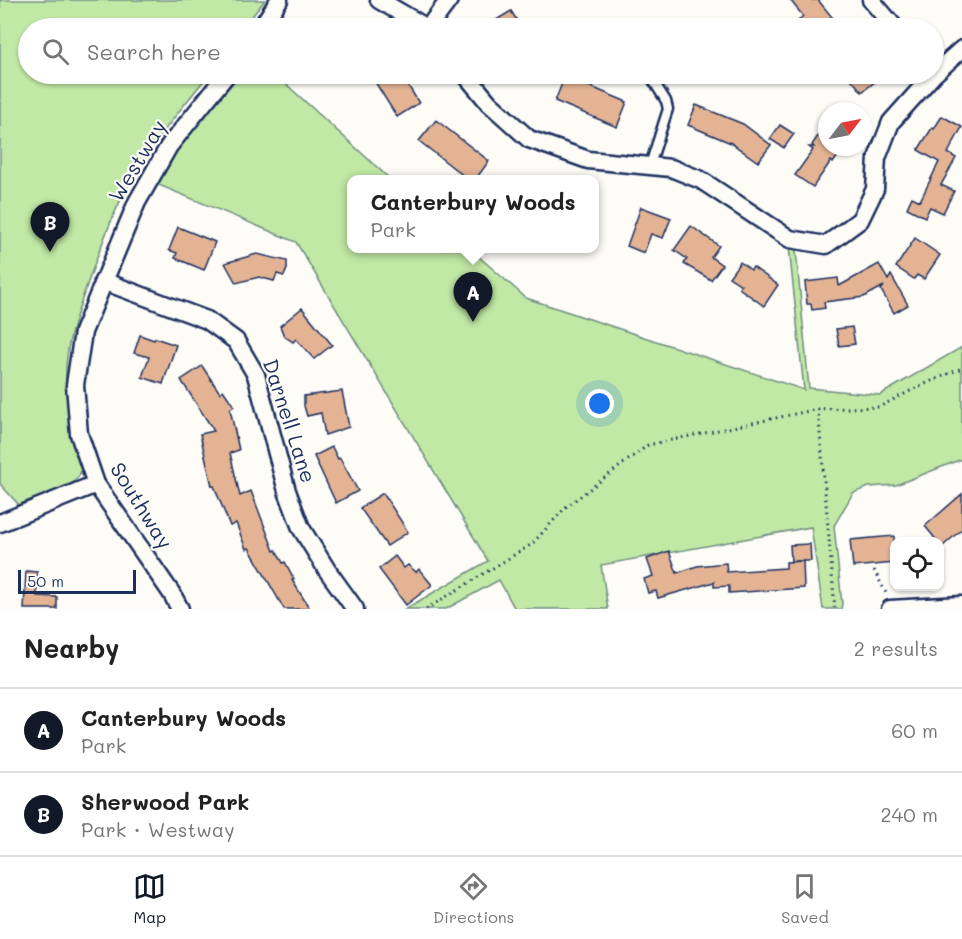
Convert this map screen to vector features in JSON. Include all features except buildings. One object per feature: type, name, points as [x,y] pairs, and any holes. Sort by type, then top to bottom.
[{"type":"street","points":[[267,18],[279,0]]},
{"type":"street","points":[[379,0],[410,18]]},
{"type":"street","points":[[436,18],[449,0]]},
{"type":"street","points":[[871,0],[886,18]]},
{"type":"street","points":[[944,65],[962,49]]},
{"type":"street","name":"Westway","points":[[103,281],[137,202],[169,146],[219,84]]},
{"type":"street","points":[[473,84],[489,103],[529,139],[588,160],[671,168],[701,180],[790,239],[826,245],[860,220],[875,189],[877,158],[891,122],[924,84]]},
{"type":"street","name":"Southway","points":[[103,281],[83,332],[75,385],[79,434],[96,484],[180,609]]},
{"type":"street","name":"Darnell Lane","points":[[103,281],[207,320],[236,341],[256,375],[287,491],[301,528],[355,609]]},
{"type":"street","points":[[0,523],[96,484]]},
{"type":"street","points":[[890,609],[962,605]]},
{"type":"lane","points":[[650,165],[668,109],[666,101],[655,84]]},
{"type":"path","points":[[426,609],[532,544],[566,507],[648,445],[818,409],[879,407],[962,368]]},
{"type":"path","points":[[818,409],[835,609]]},
{"type":"path","points":[[874,570],[895,609]]},
{"type":"green space","points":[[0,0],[265,0],[251,18],[18,18],[18,84],[201,84],[133,176],[110,224],[78,309],[67,356],[66,389],[70,422],[81,470],[78,477],[65,488],[19,505],[0,484]]},
{"type":"green space","points":[[232,84],[286,84],[386,175],[347,175],[347,253],[475,253],[526,298],[804,390],[789,247],[796,250],[809,388],[880,395],[962,347],[962,459],[896,485],[869,487],[853,493],[834,526],[841,609],[823,609],[811,527],[601,565],[608,609],[515,609],[499,580],[446,609],[405,609],[488,561],[296,242],[154,183],[172,156]]},
{"type":"place","name":"Sherwood Park","points":[[50,252]]},
{"type":"place","name":"Canterbury Woods","points":[[473,322]]}]
